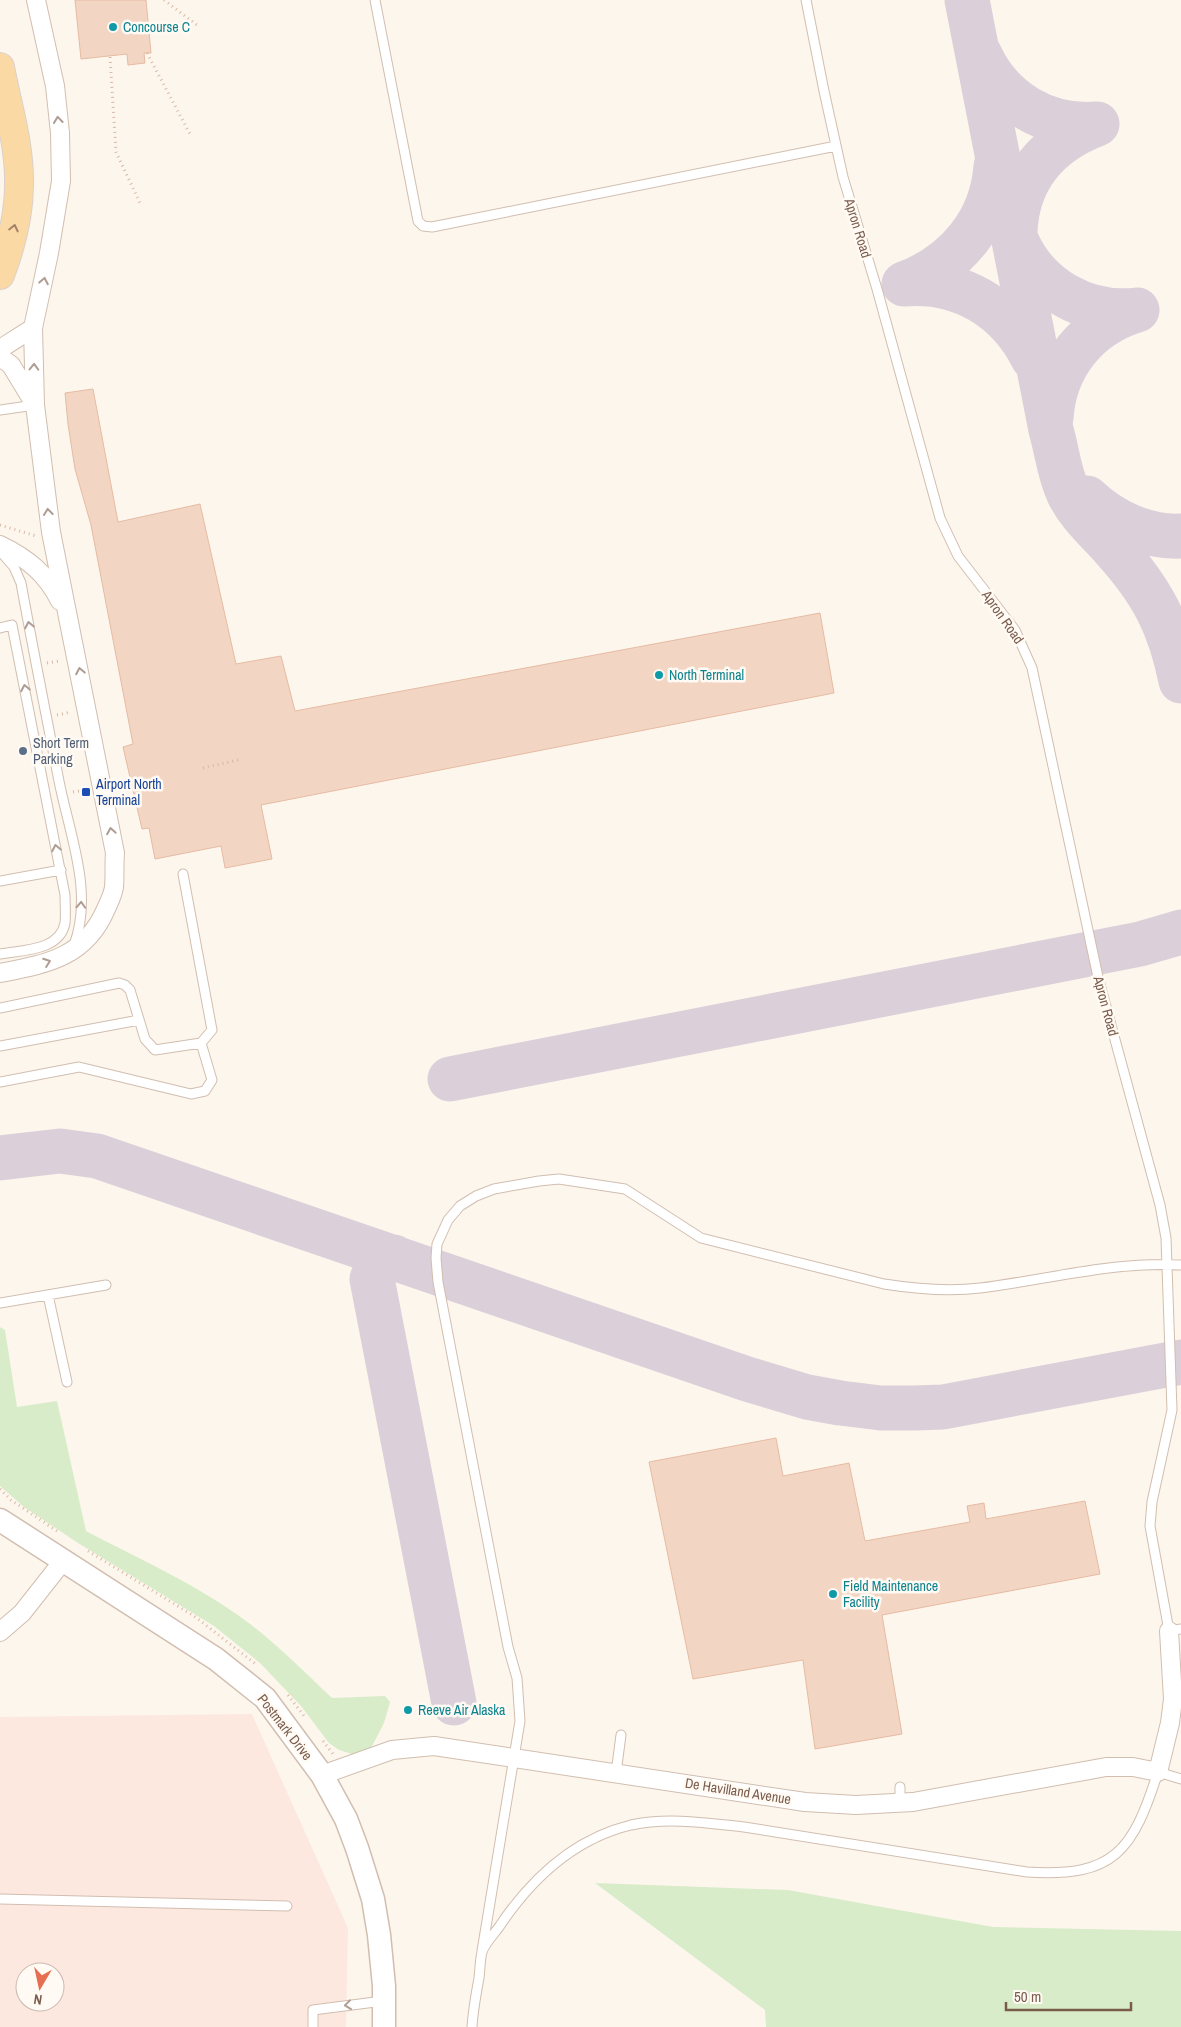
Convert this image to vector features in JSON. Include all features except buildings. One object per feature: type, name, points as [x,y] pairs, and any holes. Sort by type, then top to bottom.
[{"type":"main road","points":[[0,67],[14,142],[19,184],[15,224],[0,275]]},
{"type":"street","points":[[0,973],[45,964],[71,952],[89,937],[102,917],[114,889],[115,853],[51,532],[35,405],[33,328],[49,253],[61,181],[60,132],[55,86],[36,0]]},
{"type":"street","points":[[0,349],[33,328]]},
{"type":"street","points":[[0,356],[11,365],[35,405]]},
{"type":"street","points":[[0,545],[20,555],[37,568],[53,586],[70,620]]},
{"type":"street","name":"Postmark Drive","points":[[0,1520],[216,1659],[265,1698],[322,1775],[346,1819],[373,1899],[382,1958],[384,2027]]},
{"type":"street","points":[[0,1632],[22,1613],[63,1561]]},
{"type":"street","points":[[1158,1772],[1170,1723],[1173,1699],[1175,1630]]},
{"type":"street","name":"De Havilland Avenue","points":[[322,1775],[384,1752],[413,1747],[443,1746],[805,1802],[856,1805],[900,1795],[964,1794],[1106,1767],[1134,1767],[1158,1772]]},
{"type":"lane","points":[[375,0],[417,215],[419,222],[423,226],[432,227],[836,146]]},
{"type":"lane","name":"Apron Road","points":[[806,0],[836,146],[940,518],[958,556],[1015,630],[1032,668],[1098,977],[1164,1222],[1168,1265],[1172,1410],[1152,1502],[1150,1526],[1175,1630]]},
{"type":"lane","points":[[0,410],[35,405]]},
{"type":"lane","points":[[0,551],[14,567],[21,583],[63,803],[79,873],[82,898],[80,930],[71,952]]},
{"type":"lane","points":[[0,628],[12,625],[66,895],[65,924],[58,937],[48,945],[0,954]]},
{"type":"lane","points":[[0,881],[61,870]]},
{"type":"lane","points":[[0,1008],[119,983],[125,985],[130,990],[145,1039],[155,1050],[201,1044],[212,1030],[183,874]]},
{"type":"lane","points":[[0,1046],[139,1020]]},
{"type":"lane","points":[[0,1082],[79,1066],[191,1094],[205,1091],[212,1080],[201,1044]]},
{"type":"lane","points":[[472,2027],[482,1951],[515,1757],[520,1711],[517,1678],[508,1647],[436,1271],[438,1240],[451,1217],[465,1203],[476,1196],[494,1189],[559,1179],[625,1189],[701,1238],[911,1289],[978,1288],[1127,1266],[1181,1265]]},
{"type":"lane","points":[[0,1303],[106,1285]]},
{"type":"lane","points":[[48,1295],[67,1382]]},
{"type":"lane","points":[[616,1773],[622,1735]]},
{"type":"lane","points":[[482,1951],[522,1895],[563,1856],[585,1843],[631,1825],[663,1821],[744,1827],[1027,1872],[1062,1873],[1076,1871],[1104,1861],[1125,1845],[1140,1822],[1158,1772],[1181,1779]]},
{"type":"lane","points":[[0,1899],[287,1906]]},
{"type":"lane","points":[[313,2027],[313,2010],[384,2001]]},
{"type":"path","points":[[164,0],[197,25]]},
{"type":"path","points":[[147,53],[191,136]]},
{"type":"path","points":[[110,57],[116,152],[140,203]]},
{"type":"path","points":[[0,525],[35,536],[51,532]]},
{"type":"path","points":[[46,663],[64,661]]},
{"type":"path","points":[[57,715],[74,711]]},
{"type":"path","points":[[203,768],[238,760]]},
{"type":"path","points":[[72,793],[89,790]]},
{"type":"shaded area","points":[[252,1714],[348,1928],[346,2027],[0,2027],[0,1717]]},
{"type":"green space","points":[[0,1327],[5,1330],[17,1407],[57,1401],[86,1531],[168,1573],[228,1608],[269,1639],[332,1698],[385,1696],[390,1702],[384,1723],[371,1748],[352,1754],[339,1750],[329,1743],[301,1706],[260,1663],[214,1626],[78,1543],[24,1507],[0,1486]]},
{"type":"green space","points":[[595,1883],[788,1890],[993,1927],[1181,1931],[1181,2027],[766,2027],[765,2010]]},
{"type":"taxiway","points":[[967,0],[1051,430],[1062,477],[1077,508],[1127,564],[1149,594],[1165,626],[1177,661],[1181,681]]},
{"type":"taxiway","points":[[980,55],[1000,86],[1027,108],[1043,116],[1060,121],[1078,124],[1097,124]]},
{"type":"taxiway","points":[[1015,232],[1017,213],[1022,195],[1038,165],[1063,141],[1097,124]]},
{"type":"taxiway","points":[[996,166],[993,186],[987,205],[979,223],[968,239],[940,265],[923,276],[904,284],[944,286],[980,300],[996,311],[1010,325],[1023,340],[1033,358]]},
{"type":"taxiway","points":[[1017,242],[1026,259],[1038,273],[1051,286],[1066,296],[1100,309],[1118,311],[1137,310]]},
{"type":"taxiway","points":[[1051,418],[1059,381],[1066,365],[1076,350],[1103,326],[1137,310]]},
{"type":"taxiway","points":[[1087,498],[1107,514],[1130,526],[1155,534],[1181,536]]},
{"type":"taxiway","points":[[450,1079],[1140,944],[1181,932]]},
{"type":"taxiway","points":[[0,1158],[60,1151],[97,1156],[747,1379],[807,1397],[840,1403],[881,1408],[943,1407],[1181,1362]]},
{"type":"taxiway","points":[[394,1257],[380,1265],[372,1279],[454,1703]]},
{"type":"place","name":"Concourse C","points":[[113,27]]},
{"type":"place","name":"North Terminal","points":[[659,675]]},
{"type":"place","name":"Short Term Parking","points":[[23,751]]},
{"type":"place","name":"Airport North Terminal","points":[[86,792]]},
{"type":"place","name":"Field Maintenance Facility","points":[[833,1594]]},
{"type":"place","name":"Reeve Air Alaska","points":[[408,1710]]}]
